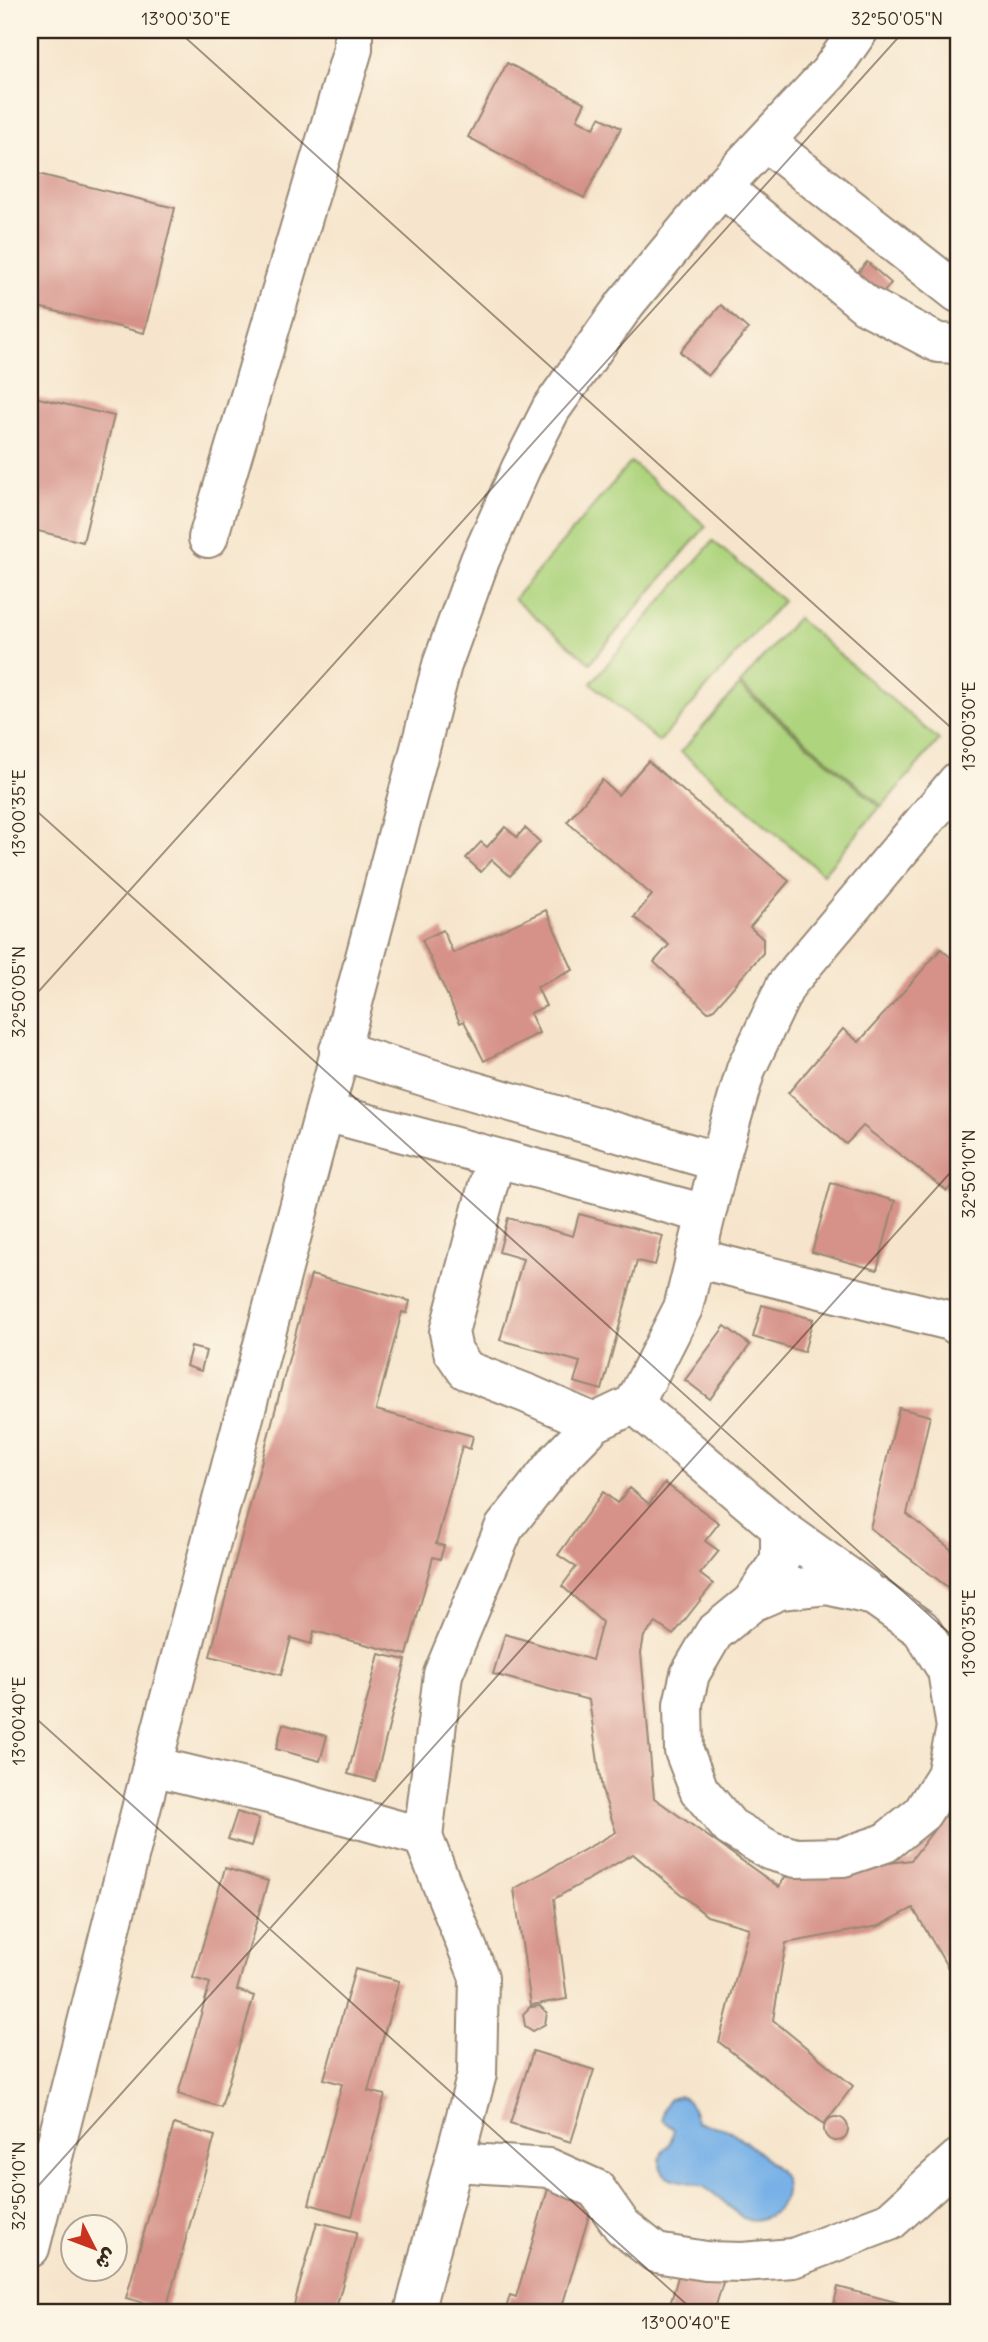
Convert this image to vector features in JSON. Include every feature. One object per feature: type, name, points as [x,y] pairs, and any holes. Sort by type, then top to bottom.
[{"type":"street","points":[[208,538],[353,49],[353,30]]},
{"type":"street","points":[[30,2248],[152,1766],[442,665],[480,560],[551,409],[618,313],[722,187],[829,73],[859,30]]},
{"type":"street","points":[[766,142],[958,293]]},
{"type":"street","points":[[722,187],[866,305],[938,343],[958,344]]},
{"type":"street","points":[[414,2312],[477,2074],[479,1977],[423,1837],[443,1674],[504,1528],[557,1461],[594,1423],[634,1404],[683,1308],[719,1162],[746,1069],[786,985],[958,781]]},
{"type":"street","points":[[340,1050],[719,1162]]},
{"type":"street","points":[[325,1112],[706,1214]]},
{"type":"street","points":[[495,1159],[449,1332],[453,1351],[466,1370],[594,1423]]},
{"type":"street","points":[[695,1258],[951,1321],[958,1326]]},
{"type":"street","points":[[634,1404],[780,1528],[874,1595],[921,1629],[947,1670],[956,1728],[946,1774],[922,1813],[884,1843],[844,1857],[796,1858],[771,1851],[730,1827],[699,1790],[684,1751],[683,1704],[690,1674],[714,1633],[752,1602],[780,1590],[827,1585],[874,1595]]},
{"type":"street","points":[[752,1602],[780,1560],[780,1528]]},
{"type":"street","points":[[152,1766],[273,1795],[423,1837]]},
{"type":"street","points":[[454,2162],[549,2168],[596,2189],[622,2227],[656,2253],[706,2262],[742,2262],[793,2258],[890,2221],[958,2159]]},
{"type":"green space","points":[[631,462],[706,526],[590,663],[514,599]]},
{"type":"green space","points":[[713,541],[783,601],[659,742],[591,683]]},
{"type":"green space","points":[[797,618],[939,740],[882,806],[740,684]]},
{"type":"green space","points":[[739,686],[880,807],[823,874],[681,752]]},
{"type":"water","points":[[679,2096],[689,2103],[696,2122],[732,2132],[779,2171],[786,2184],[786,2193],[783,2202],[770,2215],[752,2220],[743,2218],[704,2187],[670,2178],[661,2169],[661,2157],[670,2144],[674,2129],[662,2120],[663,2109],[669,2099]]},
{"type":"building","points":[[507,63],[585,103],[577,119],[594,128],[600,117],[621,128],[584,198],[468,137]]},
{"type":"building","points":[[30,172],[175,208],[144,333],[30,305]]},
{"type":"building","points":[[867,262],[891,283],[878,299],[853,278]]},
{"type":"building","points":[[721,305],[748,329],[708,376],[680,352]]},
{"type":"building","points":[[30,396],[114,416],[83,542],[30,529]]},
{"type":"building","points":[[648,761],[789,881],[750,927],[763,939],[763,953],[714,1009],[708,1012],[654,962],[669,945],[634,917],[652,895],[567,822],[602,780],[618,795]]},
{"type":"building","points":[[505,827],[517,837],[525,828],[540,842],[510,876],[492,860],[481,872],[466,858],[481,842],[487,847]]},
{"type":"building","points":[[546,910],[573,970],[537,987],[546,1006],[530,1013],[539,1033],[484,1061],[464,1021],[460,1023],[422,940],[443,930],[453,953]]},
{"type":"building","points":[[941,949],[958,964],[958,1178],[947,1191],[863,1126],[846,1144],[788,1093],[843,1029],[859,1042]]},
{"type":"building","points":[[831,1183],[895,1201],[877,1270],[812,1252]]},
{"type":"building","points":[[579,1214],[663,1236],[655,1265],[637,1261],[602,1390],[574,1382],[580,1362],[500,1340],[523,1259],[499,1252],[508,1218],[573,1236]]},
{"type":"building","points":[[311,1275],[410,1301],[407,1313],[402,1312],[376,1410],[473,1436],[470,1449],[462,1446],[436,1544],[444,1546],[440,1559],[433,1557],[407,1655],[314,1631],[311,1644],[291,1638],[281,1675],[210,1656]]},
{"type":"building","points":[[762,1305],[813,1319],[804,1352],[753,1337]]},
{"type":"building","points":[[725,1326],[750,1345],[710,1399],[685,1380]]},
{"type":"building","points":[[191,1347],[206,1351],[201,1371],[186,1366]]},
{"type":"building","points":[[899,1408],[930,1416],[907,1514],[958,1555],[958,1595],[870,1528]]},
{"type":"building","points":[[665,1483],[719,1523],[705,1541],[719,1551],[700,1574],[713,1584],[673,1635],[656,1623],[644,1636],[641,1653],[654,1798],[779,1887],[785,1877],[911,1860],[958,1798],[958,1985],[913,1908],[879,1926],[786,1943],[773,2020],[853,2086],[824,2124],[719,2042],[749,1928],[707,1916],[633,1854],[554,1899],[567,1999],[531,2005],[514,1889],[616,1832],[602,1790],[589,1700],[493,1674],[505,1634],[592,1660],[602,1622],[562,1586],[576,1567],[558,1555],[603,1492],[617,1503],[630,1488],[649,1504]]},
{"type":"building","points":[[379,1654],[406,1660],[375,1781],[348,1774]]},
{"type":"building","points":[[283,1724],[327,1736],[320,1761],[276,1749]]},
{"type":"building","points":[[237,1812],[259,1819],[251,1846],[228,1839]]},
{"type":"building","points":[[225,1868],[268,1881],[237,1990],[254,1996],[221,2107],[178,2094],[210,1983],[193,1978]]},
{"type":"building","points":[[355,1969],[399,1981],[368,2091],[385,2095],[352,2216],[309,2204],[342,2084],[324,2079]]},
{"type":"building","points":[[540,2006],[547,2013],[545,2024],[533,2031],[525,2026],[523,2014],[530,2007]]},
{"type":"building","points":[[533,2051],[594,2070],[571,2142],[510,2123]]},
{"type":"building","points":[[836,2117],[847,2124],[848,2129],[841,2140],[836,2141],[825,2134],[824,2129],[831,2118]]},
{"type":"building","points":[[174,2124],[215,2136],[166,2309],[126,2298]]},
{"type":"building","points":[[548,2189],[593,2202],[561,2310],[552,2308],[551,2312],[505,2312],[510,2295],[516,2297]]},
{"type":"building","points":[[317,2222],[357,2232],[335,2312],[292,2312]]},
{"type":"building","points":[[681,2266],[724,2279],[714,2312],[668,2312]]},
{"type":"building","points":[[838,2287],[911,2306],[910,2312],[832,2312]]}]
